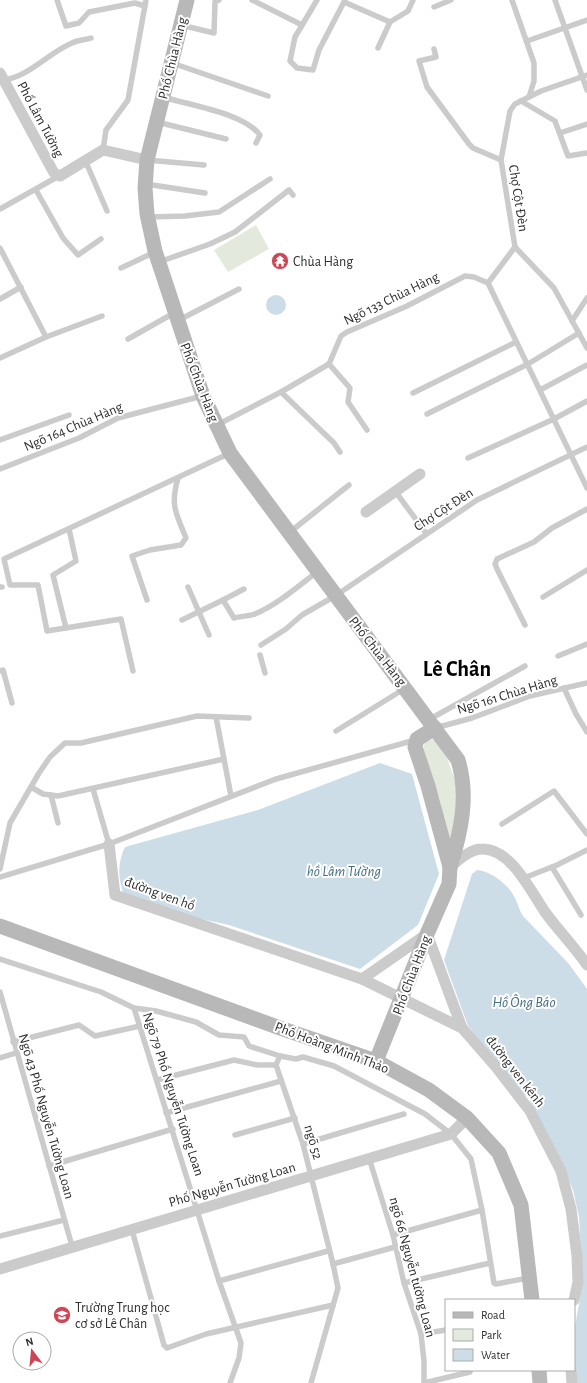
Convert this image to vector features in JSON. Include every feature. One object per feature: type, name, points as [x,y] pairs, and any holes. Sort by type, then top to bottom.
[{"type":"street","name":"Phố Chùa Hàng","points":[[187,0],[147,160],[146,184],[148,217],[157,257],[203,396],[230,453],[335,596],[406,688],[458,760],[461,770],[464,800],[458,842],[450,867],[449,884],[426,934],[403,998],[376,1061]]},
{"type":"street","name":"Phố Lâm Tường","points":[[1,79],[54,173],[60,176],[103,150]]},
{"type":"street","points":[[103,150],[147,160]]},
{"type":"street","points":[[366,512],[420,474]]},
{"type":"street","points":[[417,739],[432,724]]},
{"type":"street","name":"Phố Chùa Hàng","points":[[417,739],[415,747],[428,786],[450,867]]},
{"type":"street","name":"đường ven hồ","points":[[109,844],[115,895],[362,979]]},
{"type":"street","points":[[450,867],[468,854],[482,849],[496,853],[509,862],[524,878],[545,912],[587,965]]},
{"type":"street","name":"Phố Hoàng Minh Thảo","points":[[0,926],[280,1028],[376,1061],[429,1090],[468,1118],[499,1153],[519,1201],[532,1299]]},
{"type":"street","points":[[362,979],[426,934]]},
{"type":"street","name":"đường ven kênh","points":[[426,934],[462,1028],[496,1067],[530,1111],[561,1171],[571,1209],[577,1256],[578,1282],[574,1299]]},
{"type":"street","points":[[362,979],[462,1028]]},
{"type":"street","name":"Phố Nguyễn Tường Loan","points":[[0,1269],[72,1246],[132,1230],[451,1134],[468,1118]]},
{"type":"street","points":[[539,1371],[540,1383]]},
{"type":"street","points":[[571,1371],[572,1383]]},
{"type":"lane","points":[[57,0],[66,26],[79,23],[89,12],[135,3],[146,3],[128,100],[106,130],[103,150]]},
{"type":"lane","points":[[180,25],[214,33],[215,2],[219,0]]},
{"type":"lane","points":[[252,0],[302,25]]},
{"type":"lane","points":[[317,0],[295,37],[290,61],[297,68],[313,70],[319,50],[345,1],[390,22]]},
{"type":"lane","points":[[378,48],[390,22],[408,11],[413,0]]},
{"type":"lane","points":[[434,7],[451,0]]},
{"type":"lane","points":[[512,0],[534,64],[534,81],[529,97]]},
{"type":"lane","points":[[555,0],[564,28],[584,76],[587,90]]},
{"type":"lane","points":[[527,41],[587,20]]},
{"type":"lane","points":[[1,79],[13,79],[73,42],[91,38]]},
{"type":"lane","points":[[434,49],[436,57],[419,61],[427,87],[473,148],[501,160]]},
{"type":"lane","points":[[171,63],[268,96]]},
{"type":"lane","name":"Chợ Cột Đèn","points":[[584,76],[541,91],[515,104],[510,111],[501,160],[515,247],[554,288],[587,348]]},
{"type":"lane","points":[[163,97],[234,116],[254,127],[260,135],[256,143]]},
{"type":"lane","points":[[521,101],[555,120],[568,156],[587,153]]},
{"type":"lane","points":[[157,122],[226,139]]},
{"type":"lane","points":[[560,133],[587,124]]},
{"type":"lane","points":[[85,160],[107,211]]},
{"type":"lane","points":[[147,160],[204,165]]},
{"type":"lane","points":[[0,209],[60,176]]},
{"type":"lane","points":[[148,217],[185,216],[219,212],[270,179]]},
{"type":"lane","points":[[146,184],[205,193]]},
{"type":"lane","points":[[36,190],[63,238],[78,255],[101,239]]},
{"type":"lane","points":[[121,268],[157,257],[210,244],[235,232],[289,190],[293,196]]},
{"type":"lane","name":"Chợ Cột Đèn","points":[[488,283],[515,247]]},
{"type":"lane","points":[[0,248],[46,337]]},
{"type":"lane","name":"Ngõ 133 Chùa Hàng","points":[[329,364],[341,336],[347,332],[407,306],[465,276],[474,277],[488,283]]},
{"type":"lane","points":[[488,283],[587,488]]},
{"type":"lane","points":[[0,299],[21,288]]},
{"type":"lane","points":[[128,339],[239,289]]},
{"type":"lane","points":[[572,321],[587,298]]},
{"type":"lane","points":[[0,358],[46,337],[102,316]]},
{"type":"lane","points":[[427,414],[528,364],[579,333]]},
{"type":"lane","points":[[413,393],[516,342]]},
{"type":"lane","points":[[217,425],[281,392],[329,364],[350,388],[348,402],[367,430]]},
{"type":"lane","points":[[540,390],[587,364]]},
{"type":"lane","points":[[281,392],[334,443],[340,452]]},
{"type":"lane","name":"Ngõ 164 Chùa Hàng","points":[[0,469],[79,438],[118,418],[203,396]]},
{"type":"lane","points":[[468,458],[554,419],[587,401]]},
{"type":"lane","points":[[0,440],[69,415]]},
{"type":"lane","name":"Chợ Cột Đèn","points":[[261,645],[286,629],[302,615],[335,596],[426,533],[477,500],[572,456],[587,447]]},
{"type":"lane","points":[[133,671],[121,619],[48,631],[38,584],[10,585],[4,559],[230,453]]},
{"type":"lane","points":[[147,600],[132,556],[150,550],[181,545],[186,538],[174,509],[173,494],[178,478]]},
{"type":"lane","points":[[289,533],[349,485]]},
{"type":"lane","points":[[395,491],[426,533]]},
{"type":"lane","points":[[526,625],[495,564],[497,559],[534,542],[557,525],[587,510]]},
{"type":"lane","points":[[66,628],[53,575],[76,561],[69,529]]},
{"type":"lane","points":[[543,597],[587,570]]},
{"type":"lane","points":[[223,600],[234,618],[245,615],[253,616],[281,599],[318,571]]},
{"type":"lane","points":[[188,588],[209,635]]},
{"type":"lane","points":[[182,620],[244,589]]},
{"type":"lane","points":[[558,656],[587,644]]},
{"type":"lane","points":[[260,655],[265,673]]},
{"type":"lane","points":[[432,724],[525,666]]},
{"type":"lane","points":[[0,671],[3,670],[12,703]]},
{"type":"lane","name":"Ngõ 161 Chùa Hàng","points":[[432,724],[472,718],[530,696],[587,683]]},
{"type":"lane","points":[[336,731],[406,688]]},
{"type":"lane","points":[[564,688],[576,714],[587,732]]},
{"type":"lane","points":[[0,869],[10,823],[50,757],[65,743],[81,743],[197,716],[249,718]]},
{"type":"lane","points":[[216,717],[231,796]]},
{"type":"lane","points":[[0,877],[71,854],[109,844],[276,779],[417,739]]},
{"type":"lane","points":[[31,787],[43,794],[58,796],[224,759]]},
{"type":"lane","points":[[93,789],[109,844]]},
{"type":"lane","points":[[502,824],[554,790],[587,834]]},
{"type":"lane","points":[[51,795],[58,823]]},
{"type":"lane","points":[[524,878],[552,867],[587,850]]},
{"type":"lane","points":[[552,867],[581,915]]},
{"type":"lane","points":[[0,964],[3,960],[101,992],[134,1008],[196,1022],[219,1034],[244,1037],[249,1046],[280,1056],[296,1059],[303,1057],[334,1066],[426,1114],[451,1134],[471,1159],[482,1210],[493,1280],[496,1284],[530,1277]]},
{"type":"lane","name":"Ngõ 43 Phố Nguyễn Tường Loan","points":[[0,992],[16,1053],[72,1246]]},
{"type":"lane","name":"Ngõ 79 Phố Nguyễn Tường Loan","points":[[134,1008],[166,1113],[173,1129],[219,1281],[241,1343],[239,1358],[230,1383]]},
{"type":"lane","points":[[13,1042],[78,1025],[95,1036],[140,1026]]},
{"type":"lane","points":[[0,1058],[16,1053]]},
{"type":"lane","points":[[157,1080],[234,1060],[257,1065],[276,1065],[280,1056]]},
{"type":"lane","name":"ngõ 52","points":[[276,1065],[295,1118],[338,1288],[325,1339],[311,1383]]},
{"type":"lane","points":[[166,1113],[281,1081]]},
{"type":"lane","points":[[302,1144],[404,1114]]},
{"type":"lane","points":[[235,1135],[295,1118]]},
{"type":"lane","points":[[49,1166],[173,1129]]},
{"type":"lane","name":"ngõ 66 Nguyễn tường Loan","points":[[369,1158],[393,1235],[404,1283],[421,1334],[424,1361],[424,1383]]},
{"type":"lane","points":[[393,1235],[482,1210]]},
{"type":"lane","points":[[0,1236],[64,1220]]},
{"type":"lane","points":[[132,1230],[165,1347],[170,1348],[206,1334],[333,1305]]},
{"type":"lane","points":[[333,1264],[395,1247]]},
{"type":"lane","points":[[219,1281],[328,1251]]},
{"type":"lane","points":[[404,1283],[490,1263]]},
{"type":"lane","points":[[421,1334],[445,1330]]},
{"type":"lane","points":[[424,1383],[470,1372]]},
{"type":"green space","points":[[256,225],[269,249],[228,272],[214,250]]},
{"type":"green space","points":[[434,739],[443,746],[459,792],[451,841],[444,839],[440,800],[422,753],[425,742]]},
{"type":"water","points":[[276,295],[283,298],[286,305],[283,312],[276,315],[269,312],[266,305],[269,298]]},
{"type":"water","name":"hồ Lâm Tường","points":[[380,763],[412,774],[439,874],[418,925],[360,969],[229,925],[174,913],[124,895],[120,883],[119,871],[122,853],[125,847],[258,810]]},
{"type":"water","name":"Hồ Ông Báo","points":[[477,870],[488,873],[508,888],[515,898],[523,916],[569,964],[587,989],[587,1383],[577,1383],[575,1366],[575,1326],[583,1283],[579,1217],[573,1190],[560,1158],[528,1097],[520,1092],[468,1026],[444,960],[472,874]]},
{"type":"place","name":"Chùa Hàng","points":[[280,261]]},
{"type":"place","name":"Trường Trung học cơ sở Lê Chân","points":[[62,1315]]},
{"type":"district","name":"Lê Chân","points":[[457,668]]}]
